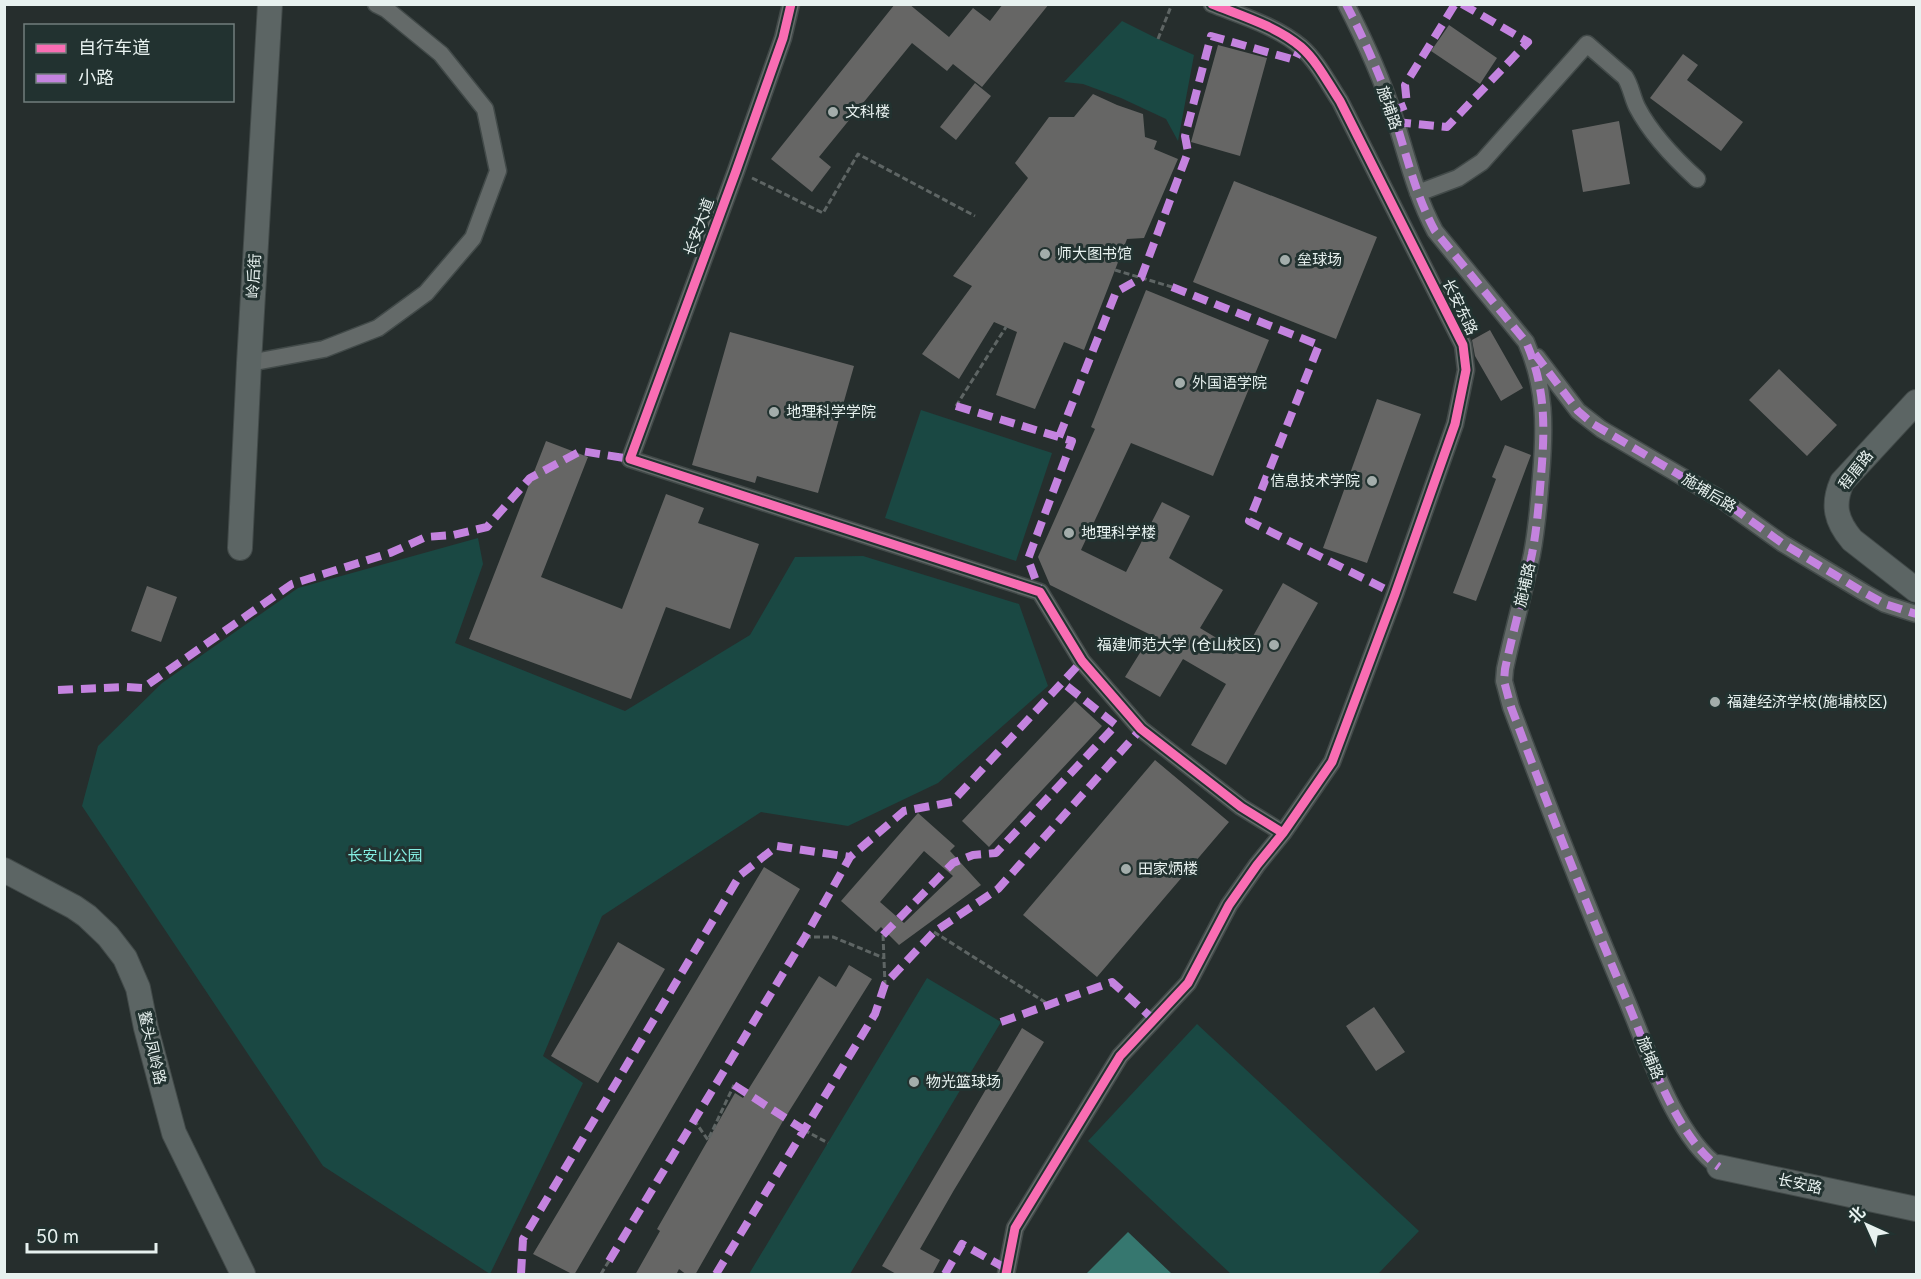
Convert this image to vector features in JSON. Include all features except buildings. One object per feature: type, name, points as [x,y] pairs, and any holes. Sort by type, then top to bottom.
[{"type":"street","name":"岭后街","points":[[240,548],[270,4]]},
{"type":"street","points":[[249,363],[324,349],[378,328],[426,293],[473,238],[498,171],[485,109],[441,54],[386,9],[376,4]]},
{"type":"street","name":"长安大道","points":[[791,4],[783,38],[736,171],[630,459],[1040,592],[1082,661],[1141,729],[1241,807],[1283,833]]},
{"type":"street","name":"长安东路","points":[[1006,1275],[1015,1228],[1120,1056],[1188,983],[1229,905],[1332,762],[1395,594],[1455,423],[1464,386],[1466,356],[1463,345],[1340,101],[1317,66],[1301,47],[1263,24],[1212,4]]},
{"type":"street","name":"施埔路","points":[[1346,4],[1377,71],[1418,193],[1435,231],[1526,342],[1539,377],[1544,414],[1544,438],[1535,534],[1504,681],[1514,717],[1588,912],[1660,1083],[1693,1141],[1705,1158],[1719,1167]]},
{"type":"street","points":[[1418,193],[1458,178],[1482,162],[1587,44],[1625,77],[1636,106],[1647,123],[1683,167],[1697,179]]},
{"type":"street","name":"施埔后路","points":[[1526,342],[1578,411],[1593,424],[1722,500],[1782,543],[1864,593],[1885,604],[1917,614]]},
{"type":"street","name":"程厝路","points":[[1917,402],[1848,474],[1842,482],[1836,502],[1836,513],[1840,523],[1852,540],[1917,590]]},
{"type":"street","name":"鳌头凤岭路","points":[[4,870],[87,916],[108,936],[124,958],[138,988],[146,1028],[174,1132],[243,1275]]},
{"type":"street","name":"长安路","points":[[1719,1167],[1917,1209]]},
{"type":"path","points":[[1158,39],[1172,4]]},
{"type":"path","points":[[736,171],[823,213],[858,154],[975,216]]},
{"type":"path","points":[[1114,270],[1172,287]]},
{"type":"path","points":[[956,406],[1006,327]]},
{"type":"path","points":[[934,932],[1048,1004]]},
{"type":"path","points":[[883,935],[885,984]]},
{"type":"path","points":[[805,937],[833,937],[884,958]]},
{"type":"path","points":[[694,1120],[708,1140],[734,1085]]},
{"type":"path","points":[[804,1130],[828,1143]]},
{"type":"path","points":[[601,1275],[609,1261]]},
{"type":"green space","points":[[1122,21],[1194,55],[1178,141],[1166,119],[1121,98],[1083,84],[1064,82]]},
{"type":"green space","points":[[921,410],[1052,453],[1016,561],[885,518]]},
{"type":"green space","name":"长安山公园","points":[[478,538],[483,564],[455,643],[625,711],[750,635],[795,557],[863,556],[1019,604],[1048,686],[938,783],[848,826],[761,812],[602,916],[543,1056],[583,1083],[490,1274],[323,1166],[82,806],[98,746],[162,683],[298,588]]},
{"type":"green space","name":"物光篮球场","points":[[927,978],[1001,1022],[850,1274],[749,1274]]},
{"type":"green space","points":[[1197,1024],[1419,1231],[1378,1274],[1231,1274],[1088,1141]]},
{"type":"shaded area","points":[[1128,1232],[1172,1274],[1086,1274]]},
{"type":"marked path","points":[[1346,4],[1385,89],[1428,218],[1435,231],[1526,342],[1533,359],[1541,392],[1543,425],[1539,505],[1532,554],[1504,681],[1511,707],[1553,818],[1664,1091],[1689,1135],[1703,1153],[1719,1167]]},
{"type":"marked path","points":[[1392,111],[1407,105],[1405,85],[1455,4]]},
{"type":"marked path","points":[[1396,122],[1447,127],[1528,42],[1462,4]]},
{"type":"marked path","points":[[1059,437],[1116,292],[1141,278],[1188,152],[1185,136],[1211,36],[1295,60],[1301,47]]},
{"type":"marked path","points":[[1172,287],[1319,345],[1249,521],[1395,594]]},
{"type":"marked path","points":[[1535,354],[1578,411],[1593,424],[1722,500],[1782,543],[1865,593],[1885,604],[1916,614]]},
{"type":"marked path","points":[[956,406],[1072,441],[1028,559],[1040,592]]},
{"type":"marked path","points":[[58,690],[143,688],[292,584],[390,553],[426,537],[453,535],[487,527],[530,478],[581,451],[630,459]]},
{"type":"marked path","points":[[609,1261],[805,937],[850,857],[904,811],[952,802],[1082,661]]},
{"type":"marked path","points":[[883,935],[953,863],[973,855],[996,853],[1116,725],[1063,683]]},
{"type":"marked path","points":[[716,1274],[875,1014],[885,984],[934,932],[998,889],[1141,729]]},
{"type":"marked path","points":[[521,1274],[523,1239],[740,875],[777,846],[850,857]]},
{"type":"marked path","points":[[1001,1022],[1112,982],[1154,1020]]},
{"type":"marked path","points":[[734,1085],[804,1130]]},
{"type":"marked path","points":[[945,1274],[962,1244],[1007,1269]]},
{"type":"cycle path","points":[[791,4],[783,38],[736,171],[630,459],[1040,592],[1082,661],[1141,729],[1241,807],[1283,833]]},
{"type":"cycle path","points":[[1006,1274],[1015,1228],[1120,1056],[1188,983],[1229,905],[1332,762],[1455,424],[1466,370],[1463,345],[1340,101],[1317,65],[1301,47],[1281,33],[1212,4]]},
{"type":"place","name":"文科楼","points":[[833,112]]},
{"type":"place","name":"师大图书馆","points":[[1045,254]]},
{"type":"place","name":"垒球场","points":[[1285,260]]},
{"type":"place","name":"外国语学院","points":[[1180,383]]},
{"type":"place","name":"地理科学学院","points":[[774,412]]},
{"type":"place","name":"信息技术学院","points":[[1372,481]]},
{"type":"place","name":"地理科学楼","points":[[1069,533]]},
{"type":"place","name":"福建师范大学 (仓山校区)","points":[[1274,645]]},
{"type":"place","name":"福建经济学校(施埔校区)","points":[[1715,702]]},
{"type":"place","name":"田家炳楼","points":[[1126,869]]},
{"type":"place","name":"物光篮球场","points":[[914,1082]]}]
